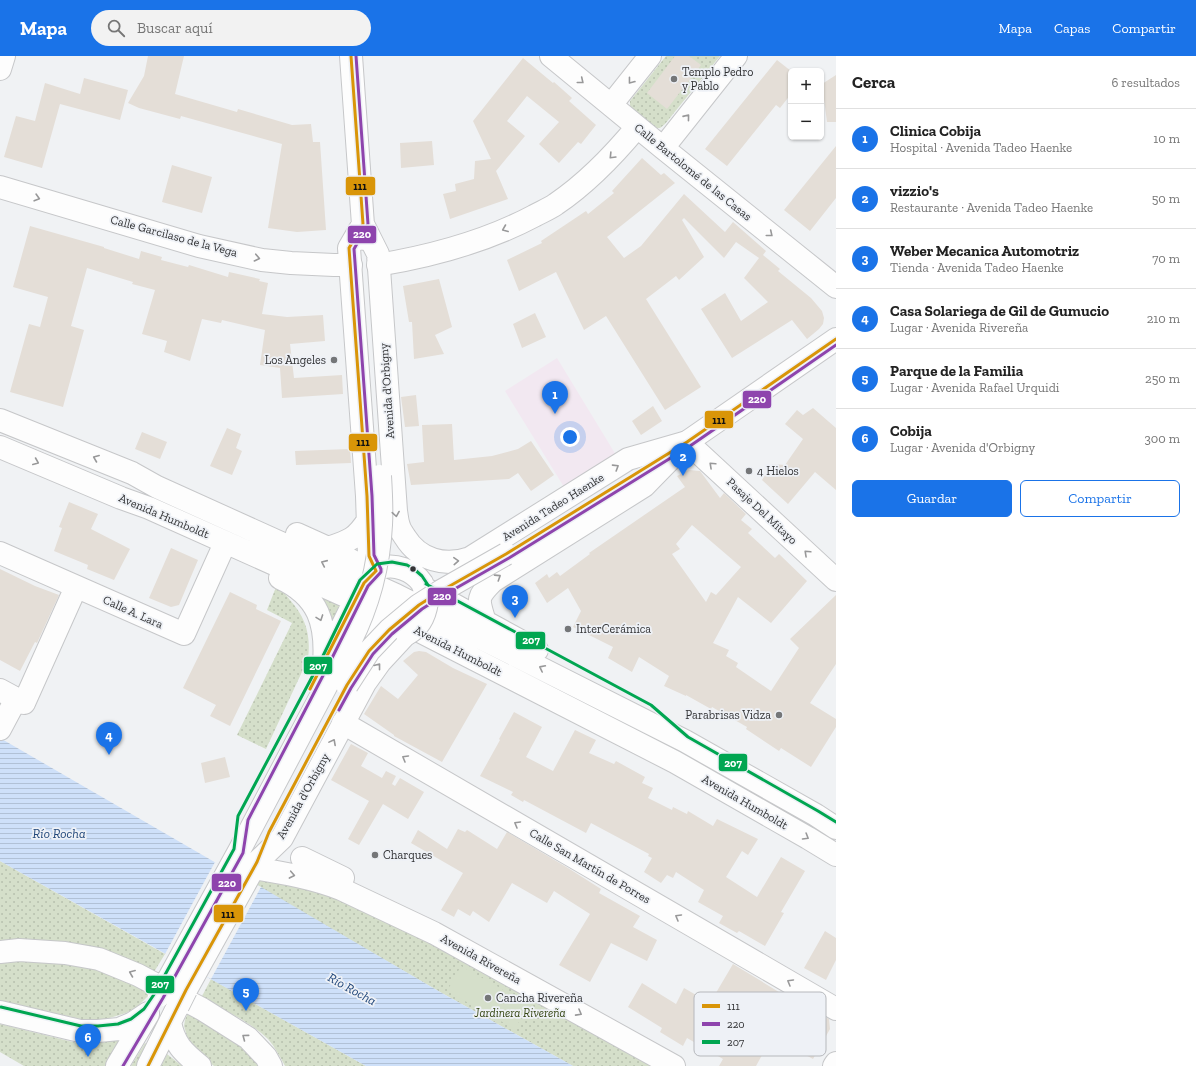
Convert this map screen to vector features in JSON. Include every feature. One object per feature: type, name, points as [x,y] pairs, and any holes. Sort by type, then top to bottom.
[{"type":"main road","points":[[0,68],[4,56]]},
{"type":"main road","name":"Avenida d'Orbigny","points":[[351,56],[363,224],[378,254],[396,511],[399,528],[408,542],[419,553]]},
{"type":"main road","name":"Calle Bartolomé de las Casas","points":[[551,56],[663,148],[836,286]]},
{"type":"main road","points":[[611,105],[650,56]]},
{"type":"main road","points":[[663,148],[736,56]]},
{"type":"main road","points":[[378,265],[453,249],[519,224],[555,205],[585,182],[613,156],[637,127]]},
{"type":"main road","name":"Calle Garcilaso de la Vega","points":[[0,187],[199,246],[230,253],[262,260],[291,263],[351,265]]},
{"type":"main road","points":[[363,224],[349,248],[370,556],[365,587],[364,618],[369,626],[376,631],[384,635],[406,635],[629,751],[675,762]]},
{"type":"main road","points":[[245,866],[269,832],[334,675],[364,609],[376,564],[381,525],[380,476],[363,224]]},
{"type":"main road","name":"Avenida Tadeo Haenke","points":[[485,622],[480,606],[480,598],[482,592],[493,581],[644,486],[687,442],[836,339]]},
{"type":"main road","name":"Avenida Humboldt","points":[[0,420],[132,473],[157,487],[396,595],[685,741],[816,815],[836,828]]},
{"type":"main road","points":[[334,675],[368,651],[389,630],[419,604],[506,554],[687,442]]},
{"type":"main road","name":"Avenida Tadeo Haenke","points":[[419,553],[431,559],[442,561],[462,561],[470,558],[628,459],[687,442]]},
{"type":"main road","name":"Pasaje Del Mitayo","points":[[687,442],[836,580]]},
{"type":"main road","name":"Avenida Humboldt","points":[[0,447],[121,498],[149,508],[388,615],[675,762],[808,838],[836,856]]},
{"type":"main road","points":[[132,473],[161,476],[328,548],[365,587]]},
{"type":"main road","points":[[121,498],[144,520],[293,584],[305,594],[319,614],[323,626],[325,645],[334,675]]},
{"type":"main road","points":[[328,548],[349,541],[356,536],[368,520]]},
{"type":"main road","name":"Calle A. Lara","points":[[0,553],[184,634],[221,552]]},
{"type":"main road","points":[[365,587],[380,568],[392,567],[405,570],[418,579],[425,595],[426,609],[420,623],[406,635]]},
{"type":"main road","points":[[0,729],[13,697],[76,587]]},
{"type":"main road","name":"Avenida d'Orbigny","points":[[245,866],[243,818],[334,675],[365,587]]},
{"type":"main road","points":[[425,595],[485,622],[649,709],[685,741]]},
{"type":"main road","name":"Avenida d'Orbigny","points":[[117,1066],[168,1001],[245,866],[282,838],[365,683],[380,662],[406,635]]},
{"type":"main road","name":"Calle San Martín de Porres","points":[[343,723],[807,992]]},
{"type":"main road","name":"Avenida Rivereña","points":[[302,858],[395,903],[434,933]]},
{"type":"main road","name":"Avenida Rivereña","points":[[245,866],[305,877],[341,889],[434,933],[674,1066]]},
{"type":"main road","points":[[0,952],[19,950],[65,953],[98,959],[138,975],[202,1009],[248,1038],[266,1058],[271,1066]]},
{"type":"main road","points":[[0,1012],[80,1031],[98,1031],[119,1029],[133,1023],[168,1001],[172,1032],[176,1042],[183,1052],[200,1066]]},
{"type":"main road","name":"Avenida d'Orbigny","points":[[148,1066],[168,1001]]},
{"type":"main road","name":"Calle San Martín de Porres","points":[[826,1003],[836,1009]]},
{"type":"shaded area","points":[[557,358],[616,455],[564,487],[505,391]]},
{"type":"green space","points":[[666,56],[720,56],[665,124],[660,128],[655,128],[630,107],[630,101]]},
{"type":"green space","points":[[276,587],[287,596],[304,620],[308,635],[309,650],[308,659],[266,749],[237,735],[292,623],[267,610]]},
{"type":"green space","points":[[314,595],[345,602],[330,632]]},
{"type":"green space","points":[[0,861],[165,954],[154,972],[0,943]]},
{"type":"green space","name":"Jardinera Rivereña","points":[[272,877],[372,908],[656,1066],[573,1066],[440,992],[256,885],[262,879]]},
{"type":"green space","points":[[0,961],[58,961],[105,971],[152,992],[138,1006],[126,1013],[103,1020],[85,1020],[0,1001]]},
{"type":"green space","name":"Cancha Rivereña","points":[[461,966],[529,1004],[515,1029],[447,991]]},
{"type":"green space","points":[[211,979],[366,1066],[285,1066],[273,1045],[261,1033],[236,1016],[201,998]]},
{"type":"green space","points":[[188,1012],[238,1041],[263,1066],[214,1066],[198,1054],[189,1043],[184,1026]]},
{"type":"green space","points":[[0,1024],[81,1044],[119,1040],[111,1059],[106,1066],[24,1066],[0,1052]]},
{"type":"green space","points":[[145,1043],[148,1045],[138,1066],[131,1066]]},
{"type":"green space","points":[[167,1054],[182,1066],[161,1066]]},
{"type":"water","name":"Río Rocha","points":[[0,738],[218,864],[261,887],[440,992],[573,1066],[366,1066],[0,861]]},
{"type":"pier","points":[[215,862],[261,887],[211,979],[165,954]]},
{"type":"building","points":[[148,56],[184,56],[175,94],[237,112],[238,109],[292,125],[311,124],[313,142],[320,142],[326,230],[297,232],[268,228],[282,144],[181,116],[180,119],[139,108],[128,103],[144,76]]},
{"type":"building","name":"Templo Pedro y Pablo","points":[[675,56],[689,56],[701,65],[667,109],[647,93]]},
{"type":"building","points":[[523,58],[572,98],[569,101],[596,125],[581,144],[578,142],[559,163],[539,144],[559,122],[527,96],[507,121],[525,136],[496,171],[508,199],[450,219],[443,194],[456,191],[455,184],[474,179],[475,161],[491,159],[473,121]]},
{"type":"building","points":[[777,60],[788,69],[788,98],[780,108],[776,105],[727,166],[705,149]]},
{"type":"building","points":[[836,75],[836,122],[827,122],[824,99],[824,83]]},
{"type":"building","points":[[84,78],[128,90],[120,120],[60,104],[42,168],[4,157],[16,116],[35,121],[45,83],[80,94]]},
{"type":"building","points":[[432,141],[434,165],[401,168],[400,143]]},
{"type":"building","points":[[836,146],[836,198],[810,231],[784,210]]},
{"type":"building","points":[[642,158],[661,175],[664,173],[675,183],[607,237],[624,258],[641,246],[684,194],[725,232],[733,222],[766,251],[763,255],[780,269],[778,271],[811,298],[822,311],[824,318],[823,324],[819,329],[807,339],[792,320],[732,358],[701,309],[725,293],[741,321],[768,302],[744,278],[759,258],[736,242],[724,258],[684,218],[682,220],[704,257],[679,280],[676,276],[646,299],[701,387],[665,410],[606,316],[584,330],[556,272],[519,291],[507,260],[542,243],[541,241],[586,211],[588,214],[614,193],[612,191]]},
{"type":"building","points":[[172,165],[212,177],[202,213],[162,202]]},
{"type":"building","points":[[30,226],[104,247],[139,259],[141,251],[162,257],[161,260],[188,267],[189,265],[228,277],[229,272],[260,279],[259,281],[268,283],[262,314],[287,317],[323,315],[325,341],[290,344],[294,378],[342,375],[343,394],[282,398],[280,368],[260,365],[265,330],[222,320],[221,323],[202,319],[190,361],[164,352],[167,341],[142,334],[155,290],[132,284],[133,282],[87,268],[71,326],[84,330],[63,407],[10,392],[29,324],[40,327],[48,297],[13,287]]},
{"type":"building","points":[[439,279],[452,327],[435,335],[444,354],[414,359],[412,322],[409,322],[403,286]]},
{"type":"building","points":[[535,313],[546,337],[522,348],[513,324]]},
{"type":"building","points":[[416,395],[419,426],[405,427],[401,397]]},
{"type":"building","points":[[653,406],[662,421],[641,435],[632,421]]},
{"type":"building","points":[[813,408],[836,428],[836,490],[815,472],[788,504],[762,480],[772,464],[785,465],[803,439],[785,424],[797,410],[803,415]]},
{"type":"building","points":[[452,424],[454,460],[492,456],[518,449],[531,441],[554,475],[531,491],[518,473],[509,479],[411,485],[407,464],[424,462],[422,425]]},
{"type":"building","points":[[227,428],[241,434],[236,448],[242,451],[232,475],[210,466]]},
{"type":"building","points":[[142,432],[167,442],[160,459],[135,449]]},
{"type":"building","points":[[350,449],[351,463],[296,465],[295,451]]},
{"type":"building","points":[[689,470],[700,471],[720,498],[724,493],[746,514],[741,520],[752,529],[748,533],[775,558],[779,554],[807,581],[771,623],[738,597],[713,643],[729,650],[726,656],[738,663],[736,667],[771,691],[799,648],[790,639],[836,595],[836,664],[810,703],[836,719],[836,727],[811,767],[781,748],[779,751],[746,729],[747,727],[712,707],[711,709],[686,695],[664,686],[669,676],[639,657],[632,672],[608,658],[613,647],[573,627],[581,611],[568,588],[547,603],[535,583],[547,574],[549,578],[557,572],[560,576],[590,554],[589,553],[685,487],[677,476]],"holes":[[[692,525],[741,567],[716,595],[711,592],[706,602],[672,554],[680,549],[676,544]]]},
{"type":"building","points":[[69,502],[98,514],[91,529],[130,549],[114,580],[87,569],[88,565],[54,551],[62,528],[59,527]]},
{"type":"building","points":[[171,548],[198,560],[179,605],[171,607],[149,598]]},
{"type":"building","points":[[0,569],[35,586],[59,595],[37,643],[35,642],[20,671],[0,660]]},
{"type":"building","points":[[230,592],[257,605],[256,609],[281,621],[230,726],[210,716],[216,705],[183,688]]},
{"type":"building","points":[[414,652],[426,652],[453,668],[487,684],[442,762],[394,736],[364,714],[381,686],[398,699],[418,675],[403,661]]},
{"type":"building","points":[[514,712],[542,727],[526,757],[553,771],[575,730],[596,740],[589,753],[614,764],[616,761],[645,777],[642,783],[653,788],[648,798],[672,810],[673,807],[687,814],[688,811],[713,826],[717,819],[758,839],[748,855],[742,851],[726,877],[757,897],[781,857],[805,871],[781,912],[784,913],[765,946],[739,931],[737,933],[719,923],[723,916],[698,902],[704,890],[676,872],[673,878],[667,875],[661,883],[644,872],[652,858],[648,856],[649,854],[591,823],[586,833],[524,800],[523,802],[511,795],[513,792],[480,776]]},
{"type":"building","points":[[351,744],[368,753],[361,766],[382,778],[386,771],[396,776],[392,784],[395,786],[400,778],[424,792],[408,819],[383,804],[359,845],[348,839],[369,801],[331,780]]},
{"type":"building","points":[[225,757],[230,777],[205,783],[201,763]]},
{"type":"building","points":[[458,829],[465,832],[467,830],[497,849],[507,832],[601,889],[599,893],[640,916],[633,927],[657,940],[647,961],[611,943],[590,982],[559,965],[590,914],[554,891],[547,903],[512,883],[489,922],[473,911],[470,916],[458,909],[454,917],[441,910],[463,873],[411,843],[418,830],[447,849]]},
{"type":"building","points":[[825,931],[836,938],[836,960],[826,980],[804,968]]},
{"type":"building","points":[[733,964],[779,992],[716,992]]},
{"type":"building","points":[[642,983],[676,1004],[684,988],[694,994],[694,1042],[687,1038],[683,1046],[660,1032],[662,1028],[628,1007]]},
{"type":"building","points":[[826,1017],[829,1019],[830,1029],[826,1036]]},
{"type":"building","points":[[718,1056],[762,1056],[756,1066],[719,1066],[723,1059]]},
{"type":"building","points":[[808,1056],[815,1056],[813,1059]]},
{"type":"transit line","name":"111","points":[[351,56],[363,224],[349,248],[367,496],[369,556],[376,571]]},
{"type":"transit line","name":"220","points":[[123,1066],[163,998],[243,853],[248,820],[368,586],[381,572],[374,555],[372,496],[354,249],[368,224],[356,56]]},
{"type":"transit line","name":"111","points":[[148,1066],[186,990],[257,862],[269,832],[347,685],[369,651],[389,630],[419,605],[506,554],[687,442],[836,339]]},
{"type":"transit line","name":"220","points":[[339,710],[373,654],[392,634],[422,609],[509,558],[690,446],[836,345]]},
{"type":"transit line","name":"207","points":[[1,1007],[81,1026],[118,1024],[131,1019],[144,1009],[155,993],[234,849],[238,816],[320,662],[360,580],[377,564],[392,562],[407,565],[414,569],[422,576],[428,585]]},
{"type":"transit line","name":"111","points":[[310,689],[364,583],[376,571]]},
{"type":"transit line","name":"207","points":[[426,584],[651,705],[688,737],[836,822]]},
{"type":"place","name":"Templo Pedro y Pablo","points":[[674,79]]},
{"type":"place","name":"Los Angeles","points":[[334,360]]},
{"type":"place","name":"Clinica Cobija","points":[[555,414]]},
{"type":"place","name":"4 Hielos","points":[[749,471]]},
{"type":"place","name":"vizzio's","points":[[683,476]]},
{"type":"place","name":"Weber Mecanica Automotriz","points":[[515,618]]},
{"type":"place","name":"InterCerámica","points":[[568,629]]},
{"type":"place","name":"Parabrisas Vidza","points":[[779,715]]},
{"type":"place","name":"Casa Solariega de Gil de Gumucio","points":[[109,755]]},
{"type":"place","name":"Charques","points":[[375,855]]},
{"type":"place","name":"Cancha Rivereña","points":[[488,998]]},
{"type":"place","name":"Parque de la Familia","points":[[246,1011]]},
{"type":"place","name":"Cobija","points":[[88,1057]]}]
